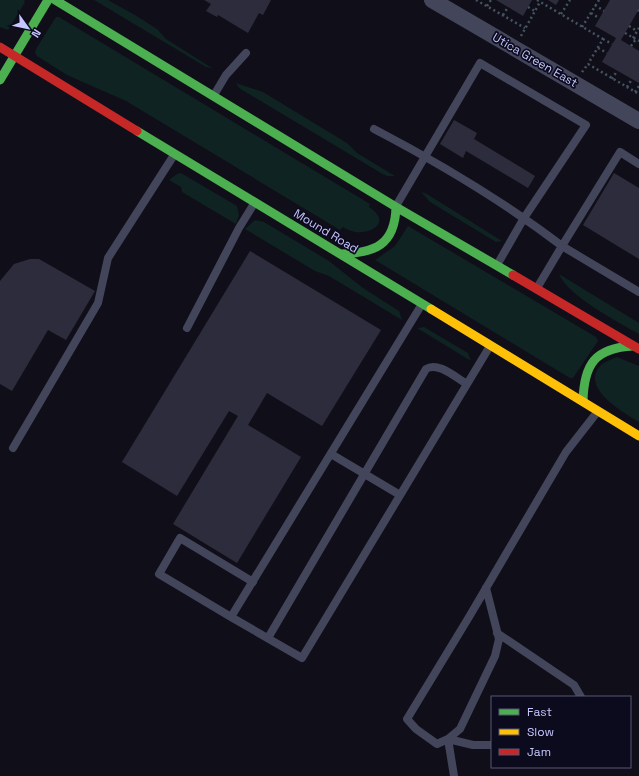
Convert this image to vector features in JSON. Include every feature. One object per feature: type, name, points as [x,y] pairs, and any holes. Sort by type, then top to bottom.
[{"type":"main road","points":[[0,80],[48,0]]},
{"type":"main road","points":[[55,0],[396,207],[636,348]]},
{"type":"main road","name":"Mound Road","points":[[0,47],[14,57],[422,303],[639,436]]},
{"type":"main road","points":[[340,254],[357,254],[379,246],[388,239],[397,220],[396,207]]},
{"type":"main road","points":[[583,401],[582,390],[587,370],[598,354],[607,348],[618,345],[636,348]]},
{"type":"street","name":"Utica Green East","points":[[437,2],[639,121]]},
{"type":"lane","points":[[213,96],[226,75],[246,53]]},
{"type":"lane","points":[[396,207],[427,157],[480,63],[586,125],[524,218],[496,266]]},
{"type":"lane","points":[[374,129],[427,157],[524,218],[562,246],[639,292]]},
{"type":"lane","points":[[536,289],[620,152],[639,164]]},
{"type":"lane","points":[[13,448],[98,303],[108,258],[174,154]]},
{"type":"lane","points":[[187,328],[239,228],[255,202]]},
{"type":"lane","points":[[231,617],[422,303]]},
{"type":"lane","points":[[253,582],[180,538],[159,574],[302,658],[491,345]]},
{"type":"lane","points":[[268,638],[426,369],[431,366],[437,366],[467,384]]},
{"type":"lane","points":[[486,588],[499,639],[495,656],[460,728],[448,739],[437,744],[416,729],[407,719],[566,452],[598,411]]},
{"type":"lane","points":[[331,454],[400,495]]},
{"type":"lane","points":[[497,633],[574,685],[580,696]]},
{"type":"lane","points":[[448,739],[473,745],[491,745]]},
{"type":"lane","points":[[448,739],[454,776]]},
{"type":"path","points":[[476,0],[525,28]]},
{"type":"path","points":[[487,6],[491,0]]},
{"type":"path","points":[[561,14],[570,0]]},
{"type":"path","points":[[582,27],[599,0]]},
{"type":"path","points":[[527,39],[521,36],[535,11],[538,1],[612,44]]},
{"type":"path","points":[[595,6],[604,11]]},
{"type":"path","points":[[503,15],[508,7]]},
{"type":"path","points":[[528,7],[535,11]]},
{"type":"path","points":[[591,13],[599,18]]},
{"type":"path","points":[[629,26],[637,31]]},
{"type":"path","points":[[631,46],[639,28]]},
{"type":"path","points":[[625,33],[639,41]]},
{"type":"path","points":[[576,68],[583,72],[603,39]]},
{"type":"path","points":[[598,48],[607,53]]},
{"type":"path","points":[[588,64],[639,94]]},
{"type":"path","points":[[612,78],[617,71]]},
{"type":"path","points":[[628,87],[632,79]]},
{"type":"path","points":[[635,92],[639,86]]},
{"type":"green space","points":[[0,0],[24,0],[25,2],[8,30],[0,27]]},
{"type":"green space","points":[[94,0],[108,0],[135,15],[157,29],[166,39],[212,68],[206,67]]},
{"type":"green space","points":[[56,17],[59,17],[370,204],[369,207],[379,217],[377,226],[374,229],[362,232],[355,232],[343,227],[340,230],[126,101],[67,75],[37,56],[35,53],[36,49]]},
{"type":"green space","points":[[236,83],[263,92],[347,143],[357,153],[395,176],[387,176],[381,173],[239,88]]},
{"type":"green space","points":[[181,173],[237,206],[239,215],[236,224],[182,192],[181,187],[169,180]]},
{"type":"green space","points":[[421,192],[427,194],[502,241],[496,242],[430,202]]},
{"type":"green space","points":[[255,220],[264,222],[329,261],[363,288],[399,311],[402,320],[329,276],[315,271],[245,229]]},
{"type":"green space","points":[[408,226],[596,337],[598,341],[573,378],[570,378],[375,260],[395,246]]},
{"type":"green space","points":[[559,274],[639,323],[639,334],[594,308],[572,291]]},
{"type":"green space","points":[[424,327],[468,353],[471,361],[417,328]]},
{"type":"green space","points":[[617,357],[639,366],[639,422],[606,399],[596,383],[595,374],[600,366]]},
{"type":"building","points":[[204,0],[271,0],[263,15],[259,13],[248,33],[218,15],[217,17],[206,11],[211,4]]},
{"type":"building","points":[[496,0],[532,0],[523,16]]},
{"type":"building","points":[[548,0],[559,0],[556,5]]},
{"type":"building","points":[[610,0],[639,0],[639,9],[621,40],[639,51],[639,83],[602,62],[616,38],[595,26]]},
{"type":"building","points":[[454,120],[477,133],[474,139],[535,176],[528,188],[466,151],[463,158],[440,144]]},
{"type":"building","points":[[614,173],[639,188],[639,259],[583,225]]},
{"type":"building","points":[[250,251],[381,330],[322,426],[267,393],[248,425],[301,457],[237,563],[173,524],[238,416],[229,411],[177,496],[122,462]]},
{"type":"building","points":[[30,259],[39,259],[95,291],[66,340],[48,330],[12,391],[0,384],[0,281],[14,264]]},
{"type":"traffic: fast","points":[[0,80],[48,0]]},
{"type":"traffic: fast","points":[[55,0],[396,207],[513,275]]},
{"type":"traffic: fast","points":[[137,131],[431,309]]},
{"type":"traffic: fast","points":[[340,254],[363,252],[373,249],[381,244],[392,230],[395,220],[396,207]]},
{"type":"traffic: fast","points":[[583,401],[586,377],[594,360],[609,350],[633,346]]},
{"type":"traffic: slow","points":[[431,309],[639,436]]},
{"type":"traffic: jam","points":[[0,47],[137,131]]},
{"type":"traffic: jam","points":[[513,275],[639,349]]}]
